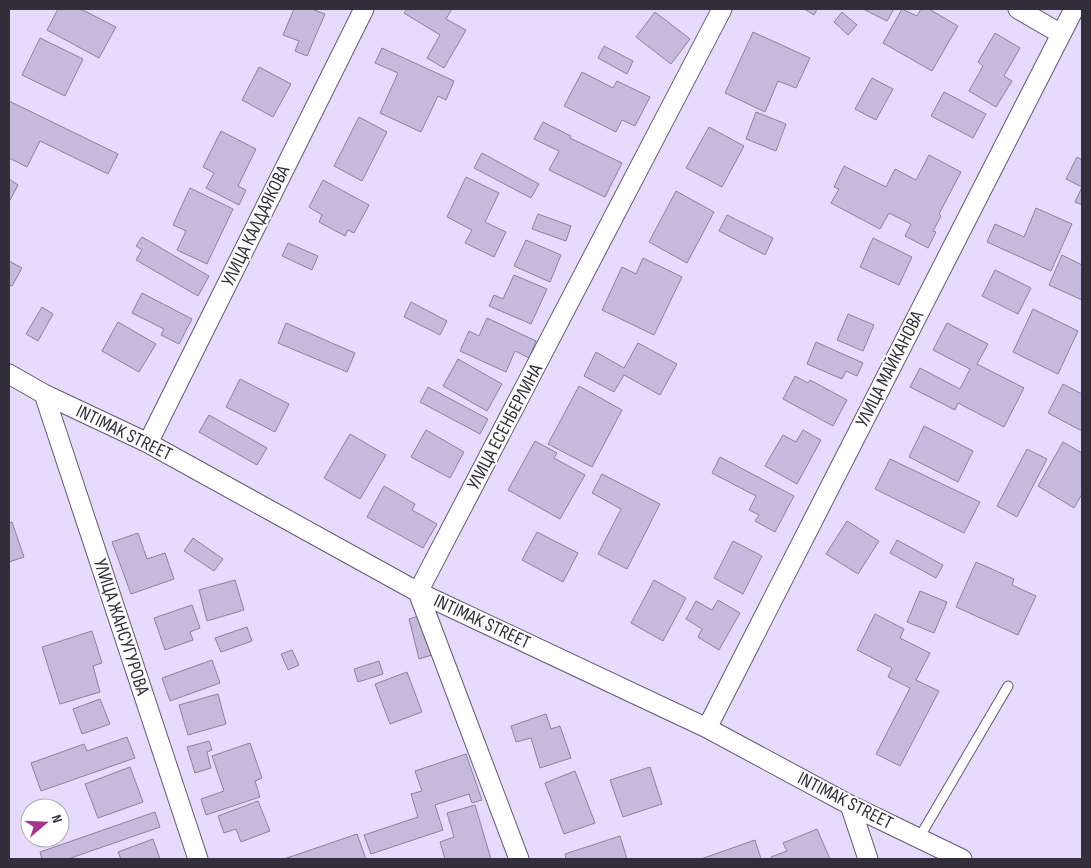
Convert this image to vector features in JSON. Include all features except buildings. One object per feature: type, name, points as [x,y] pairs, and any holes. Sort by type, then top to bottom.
[{"type":"street","name":"УЛИЦА КАЛДАЯКОВА","points":[[148,443],[364,9]]},
{"type":"street","name":"УЛИЦА ЕСЕНБЕРЛИНА","points":[[418,592],[722,9]]},
{"type":"street","points":[[1018,9],[1061,34]]},
{"type":"street","name":"УЛИЦА МАЙКАНОВА","points":[[707,728],[1074,9]]},
{"type":"street","name":"INTIMAK STREET","points":[[9,374],[44,394],[148,443],[418,592],[707,728],[850,805],[962,859]]},
{"type":"street","name":"УЛИЦА ЖАНСУГУРОВА","points":[[44,394],[198,859]]},
{"type":"street","points":[[418,592],[519,859]]},
{"type":"street","points":[[850,805],[868,859]]},
{"type":"lane","points":[[919,838],[1008,686]]}]
